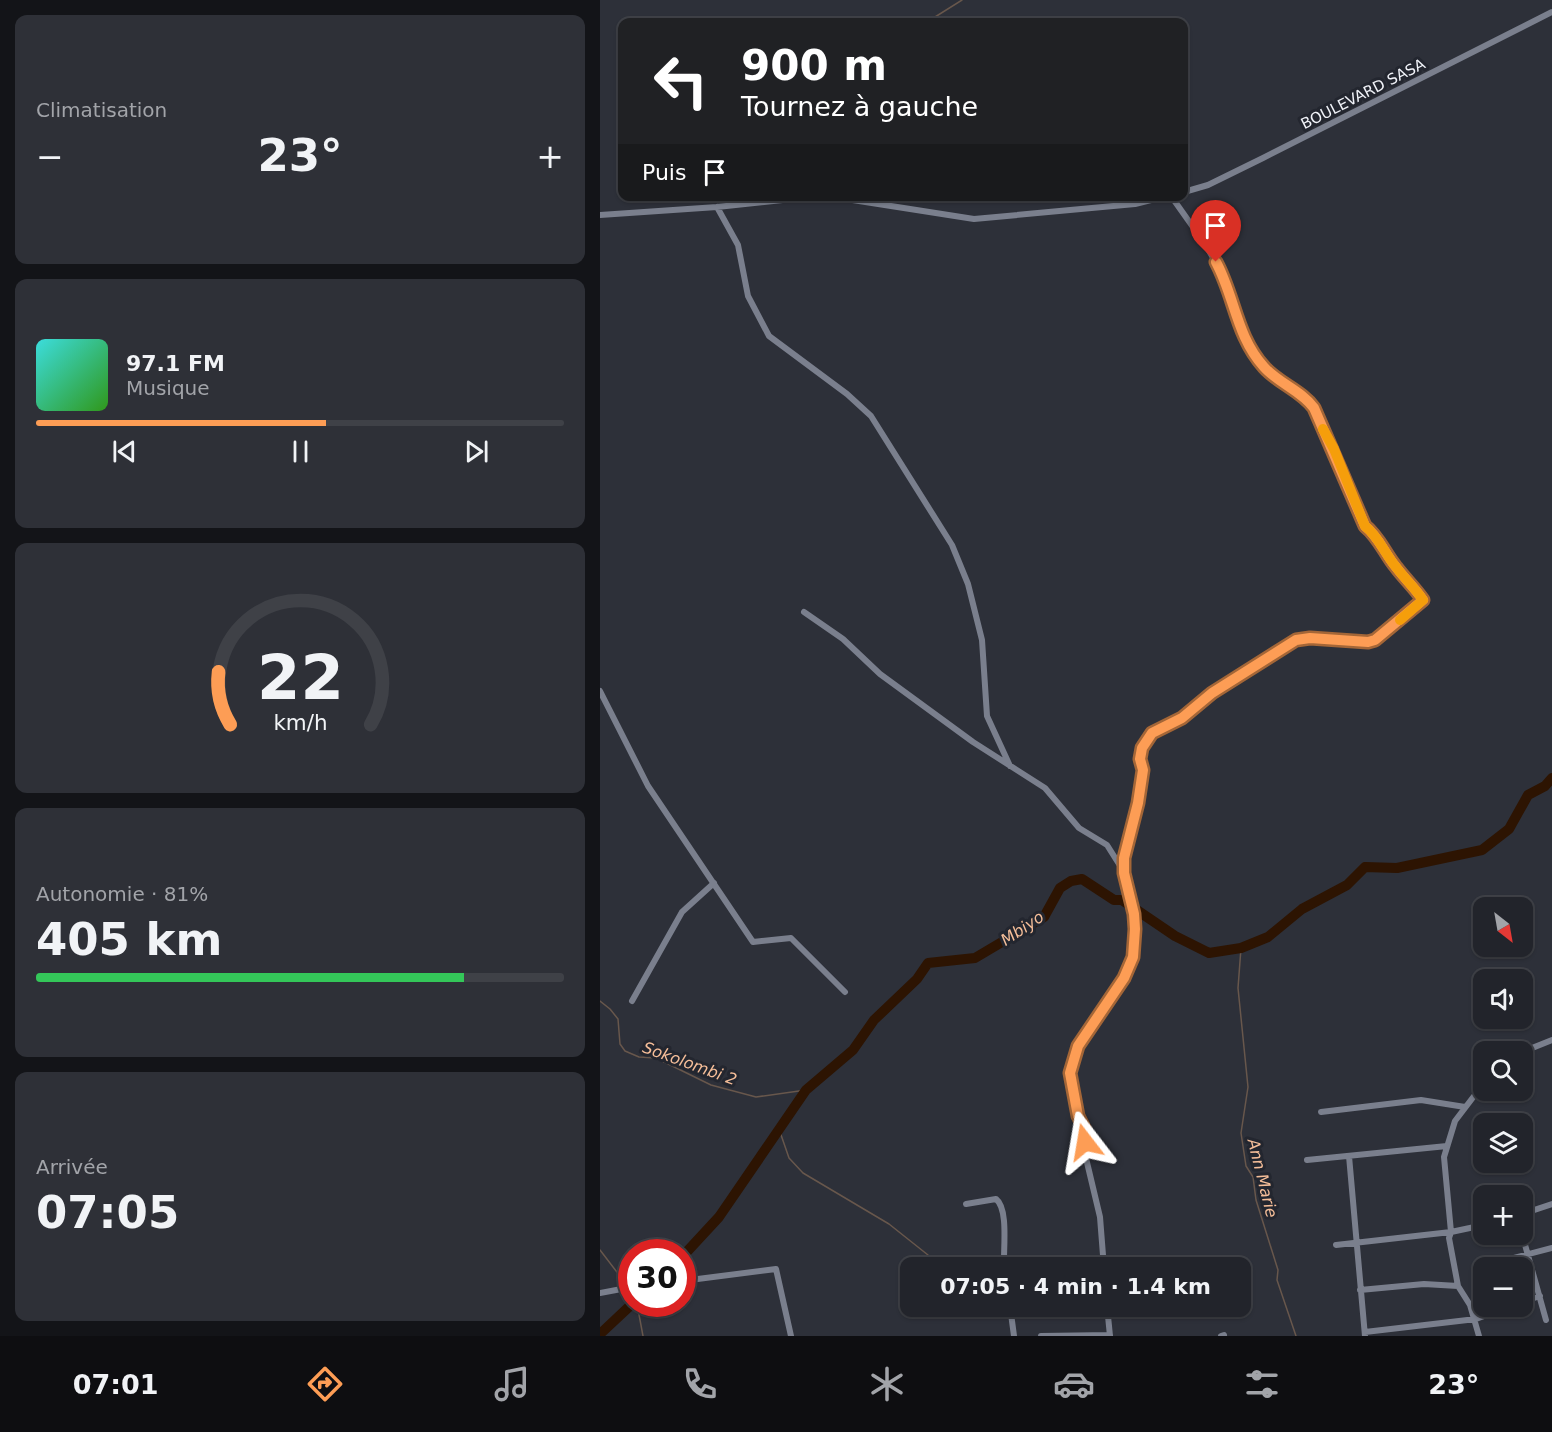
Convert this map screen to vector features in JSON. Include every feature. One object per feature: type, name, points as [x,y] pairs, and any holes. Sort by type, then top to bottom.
[{"type":"street","name":"BOULEVARD SASA","points":[[1188,191],[1208,185],[1263,158],[1552,12]]},
{"type":"street","points":[[600,215],[773,201]]},
{"type":"street","points":[[859,201],[974,219],[1148,201]]},
{"type":"street","points":[[1103,1257],[1100,1217],[1085,1155],[1085,1130],[1078,1116],[1070,1073],[1078,1046],[1124,978],[1133,957],[1134,914],[1124,873],[1124,858],[1138,803],[1143,770],[1140,759],[1142,748],[1152,733],[1182,718],[1212,693],[1296,640],[1310,638],[1368,642],[1375,640],[1423,600],[1412,583],[1396,567],[1373,532],[1365,526],[1314,408],[1309,401],[1264,368],[1243,337],[1226,280],[1205,244],[1173,201]]},
{"type":"street","points":[[717,207],[738,245],[748,296],[769,336],[847,394],[871,416],[952,545],[968,584],[982,640],[987,716],[1010,766]]},
{"type":"street","points":[[804,612],[843,639],[880,675],[973,742],[1045,788],[1079,828],[1107,845],[1124,873]]},
{"type":"street","points":[[600,691],[648,786],[753,942],[790,938],[845,992]]},
{"type":"street","points":[[632,1000],[682,912],[714,883]]},
{"type":"street","points":[[1533,1048],[1552,1040]]},
{"type":"street","points":[[1473,1096],[1455,1120],[1444,1157],[1444,1176],[1451,1232],[1449,1238],[1458,1286],[1476,1319],[1479,1336]]},
{"type":"street","points":[[1321,1112],[1421,1100],[1464,1107]]},
{"type":"street","points":[[1307,1160],[1448,1146]]},
{"type":"street","points":[[1349,1156],[1365,1334],[1481,1317]]},
{"type":"street","points":[[966,1204],[996,1199],[1001,1203],[1004,1212],[1004,1257]]},
{"type":"street","points":[[1533,1210],[1552,1204]]},
{"type":"street","points":[[1336,1245],[1451,1232],[1473,1227]]},
{"type":"street","points":[[1525,1245],[1546,1320]]},
{"type":"street","points":[[1513,1257],[1552,1248]]},
{"type":"street","points":[[696,1279],[776,1269],[791,1336]]},
{"type":"street","points":[[1360,1290],[1424,1284],[1458,1286]]},
{"type":"street","points":[[600,1293],[618,1290]]},
{"type":"street","points":[[1533,1298],[1540,1296]]},
{"type":"street","points":[[1011,1317],[1014,1336]]},
{"type":"street","points":[[1041,1336],[1110,1335],[1108,1317]]},
{"type":"waterway","points":[[933,18],[962,0]]},
{"type":"waterway","name":"Mbiyo","points":[[696,1242],[719,1217],[806,1090],[853,1050],[874,1020],[917,979],[928,963],[975,958],[1044,917],[1060,888],[1071,881],[1082,879],[1114,900],[1122,900],[1175,936],[1209,953],[1241,948],[1268,937],[1302,909],[1347,885],[1365,867],[1397,868],[1482,850],[1509,829],[1528,795],[1545,786],[1552,778]]},
{"type":"waterway","name":"Ann Marie","points":[[1241,948],[1238,988],[1248,1087],[1241,1133],[1246,1166],[1253,1177],[1256,1200],[1278,1270],[1277,1280],[1296,1336]]},
{"type":"waterway","name":"Sokolombi 2","points":[[600,1001],[618,1019],[620,1044],[625,1051],[639,1057],[656,1058],[711,1085],[756,1097],[806,1090]]},
{"type":"waterway","points":[[779,1129],[789,1158],[803,1173],[889,1224],[928,1255]]},
{"type":"waterway","points":[[600,1250],[618,1273]]},
{"type":"waterway","name":"Mbiyo","points":[[600,1334],[618,1317]]},
{"type":"waterway","points":[[639,1317],[643,1336]]},
{"type":"slow traffic","points":[[1323,429],[1334,449],[1365,526],[1373,532],[1396,567],[1412,583],[1423,600],[1400,620]]},
{"type":"route","points":[[1085,1142],[1085,1130],[1078,1116],[1070,1073],[1078,1046],[1124,978],[1133,957],[1134,914],[1124,873],[1124,858],[1138,803],[1143,770],[1140,759],[1142,748],[1152,733],[1182,718],[1212,693],[1269,656],[1284,650],[1296,640],[1310,638],[1368,642],[1375,640],[1423,600],[1412,583],[1396,567],[1373,532],[1365,526],[1334,449],[1314,408],[1309,401],[1264,368],[1243,337],[1226,280],[1216,262]]}]
